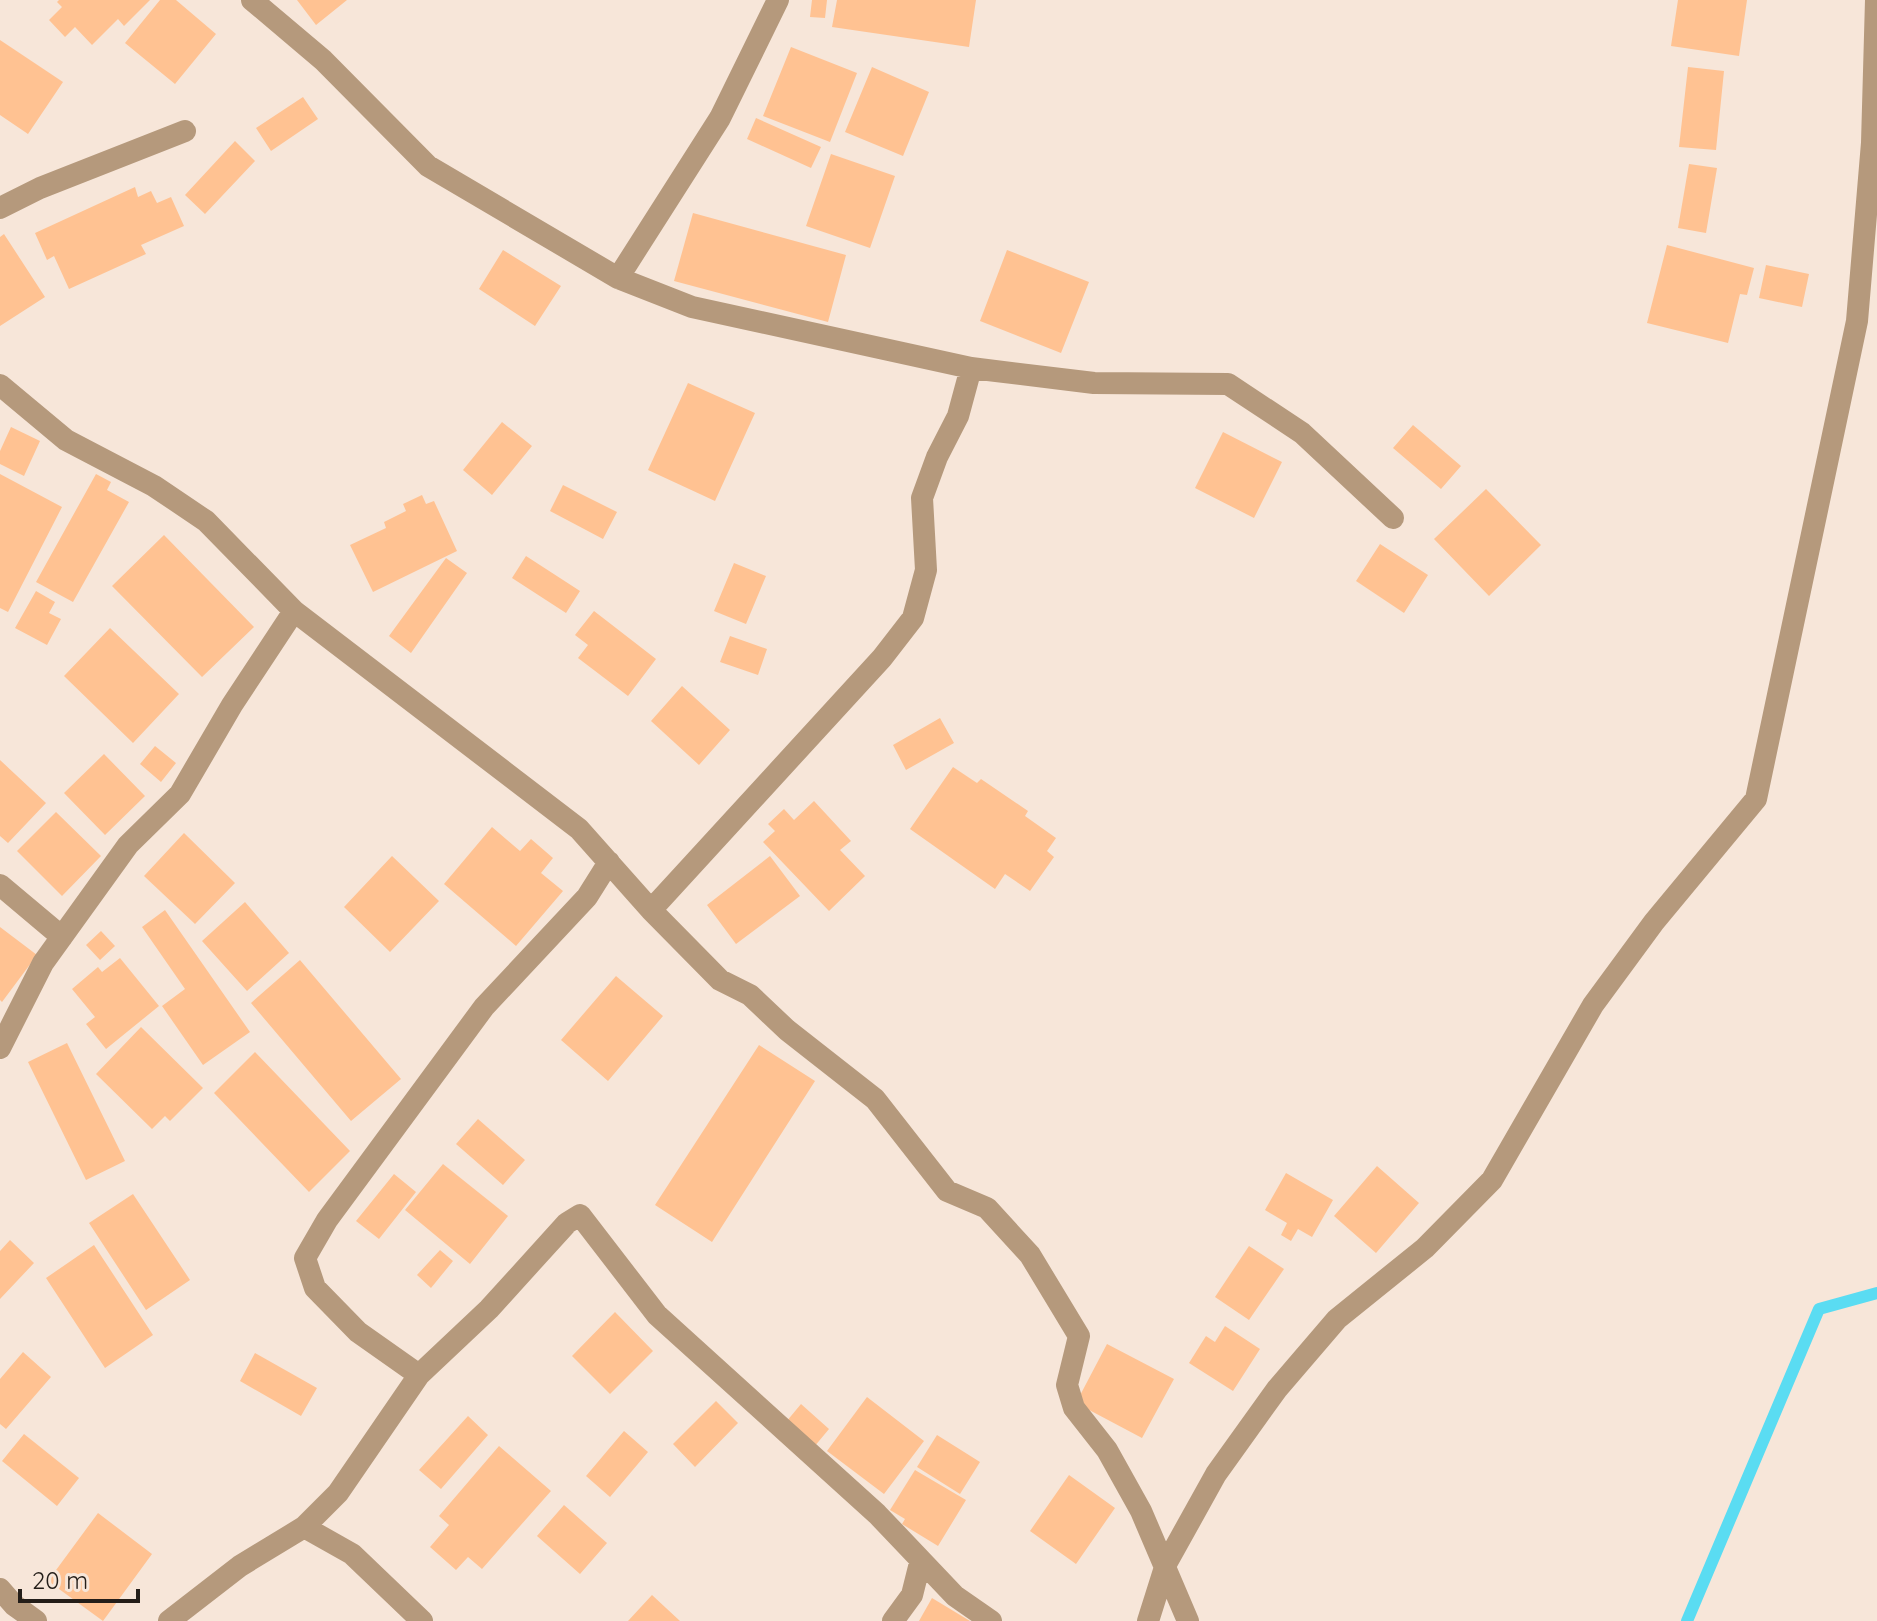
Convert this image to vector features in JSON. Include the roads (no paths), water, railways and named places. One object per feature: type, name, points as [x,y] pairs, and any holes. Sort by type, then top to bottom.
[{"type":"street","points":[[252,0],[323,60],[428,166],[618,278],[692,307],[971,368],[1094,383],[1228,384],[1302,433],[1393,518]]},
{"type":"street","points":[[618,278],[720,118],[778,0]]},
{"type":"street","points":[[1148,1621],[1166,1564],[1216,1474],[1277,1389],[1337,1319],[1425,1248],[1492,1180],[1593,1005],[1654,922],[1756,799],[1857,321],[1872,143],[1876,0]]},
{"type":"street","points":[[0,208],[40,188],[185,131]]},
{"type":"street","points":[[651,910],[872,670],[913,618],[926,570],[922,498],[937,457],[958,416],[971,368]]},
{"type":"street","points":[[0,385],[66,440],[154,486],[206,521],[294,611],[579,829],[651,910],[720,980],[750,995],[787,1030],[875,1099],[947,1191],[987,1208],[1030,1255],[1079,1336],[1067,1385],[1074,1408],[1107,1450],[1166,1564],[1188,1621]]},
{"type":"street","points":[[0,1048],[43,963],[128,845],[180,794],[232,705],[294,611]]},
{"type":"street","points":[[419,1375],[358,1332],[315,1288],[305,1258],[327,1220],[484,1007],[587,897],[609,862]]},
{"type":"street","points":[[0,885],[62,937]]},
{"type":"street","points":[[169,1621],[240,1566],[304,1527],[338,1493],[419,1375],[489,1309],[567,1223],[580,1215],[657,1315],[877,1514],[920,1563],[955,1596],[991,1621]]},
{"type":"street","points":[[304,1527],[352,1554],[422,1621]]},
{"type":"street","points":[[893,1621],[912,1595],[920,1563]]},
{"type":"street","points":[[0,1589],[14,1605],[36,1621]]},
{"type":"waterway","points":[[1687,1621],[1819,1309],[1877,1293]]}]
